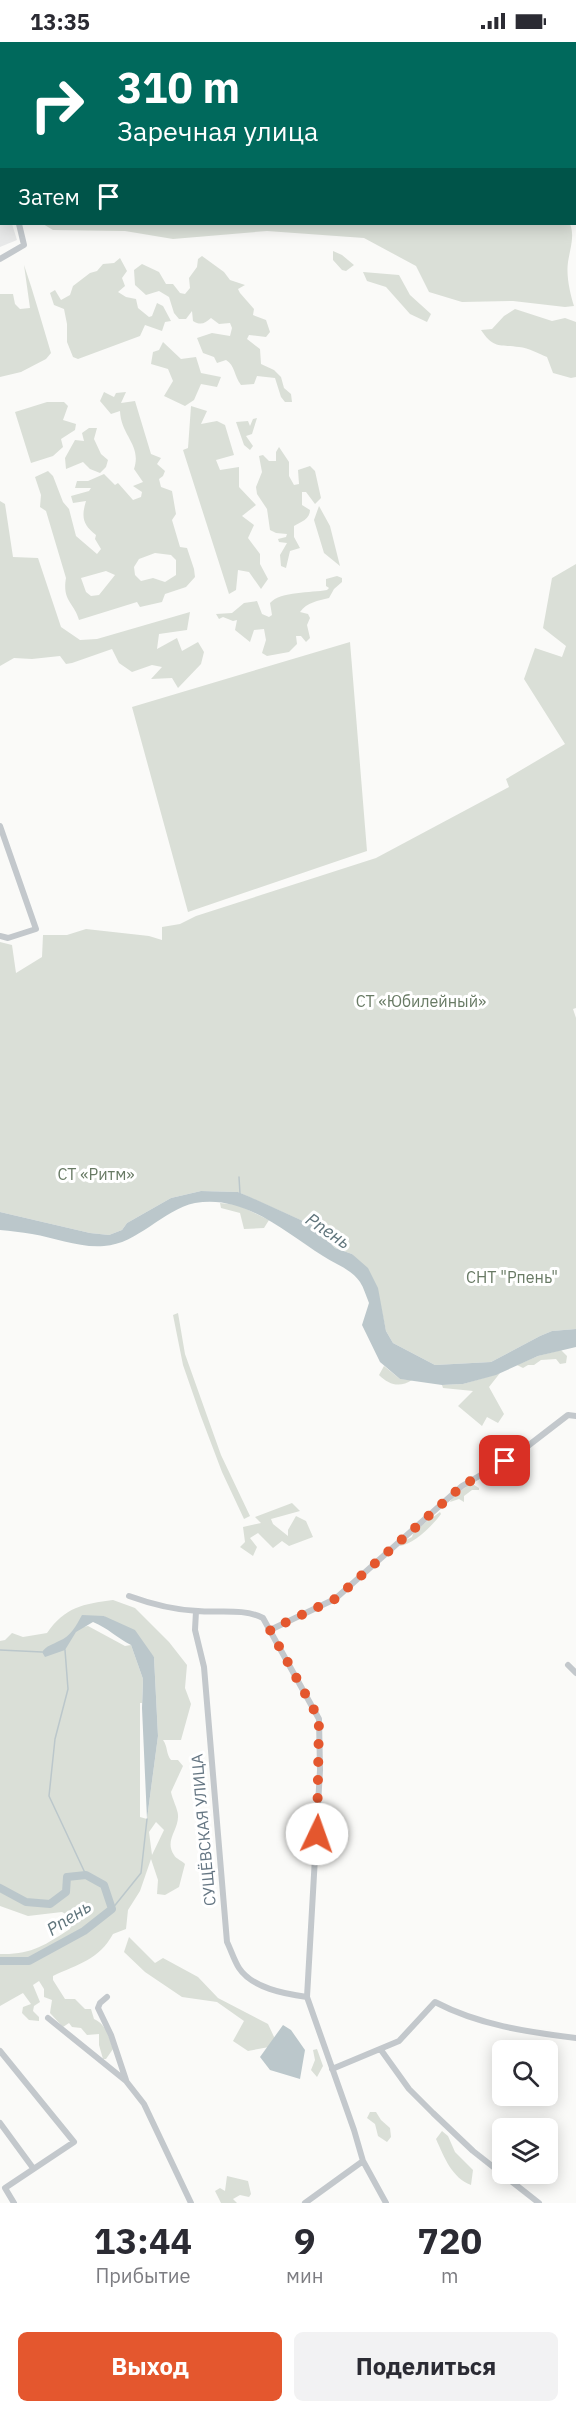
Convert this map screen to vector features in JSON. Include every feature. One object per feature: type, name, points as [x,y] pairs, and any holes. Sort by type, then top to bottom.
[{"type":"street","points":[[0,259],[24,245],[19,225]]},
{"type":"street","points":[[0,826],[36,929],[9,938],[0,936]]},
{"type":"street","points":[[270,1630],[335,1599],[462,1486],[520,1452],[568,1415],[576,1416]]},
{"type":"street","points":[[129,1596],[149,1604],[196,1611],[254,1614],[263,1618],[319,1719],[319,1781],[307,1997],[363,2161],[386,2203]]},
{"type":"street","name":"СУЩЁВСКАЯ УЛИЦА","points":[[196,1611],[195,1630],[204,1667],[227,1942],[239,1968],[249,1980],[307,1997]]},
{"type":"street","points":[[568,1665],[576,1672]]},
{"type":"street","points":[[107,1997],[100,2002],[98,2008],[111,2036],[126,2081]]},
{"type":"street","points":[[332,2069],[399,2041],[435,2002],[453,2011],[509,2029],[576,2038]]},
{"type":"street","points":[[48,2018],[126,2081],[144,2104],[191,2203]]},
{"type":"street","points":[[381,2050],[409,2089],[433,2113],[473,2151],[539,2203]]},
{"type":"street","points":[[0,2051],[74,2142],[5,2188],[14,2203]]},
{"type":"street","points":[[0,2123],[33,2168]]},
{"type":"street","points":[[305,2203],[363,2161]]},
{"type":"shaded area","points":[[0,225],[12,225],[17,240],[0,247]]},
{"type":"shaded area","points":[[201,1191],[238,1192],[250,1197],[314,1226],[335,1248],[352,1254],[368,1268],[378,1288],[386,1331],[393,1343],[435,1365],[491,1362],[552,1331],[576,1329],[576,1347],[538,1356],[496,1375],[463,1384],[442,1385],[400,1379],[380,1362],[362,1325],[369,1303],[356,1277],[279,1226],[247,1209],[230,1204],[195,1203],[183,1207],[128,1239],[104,1246],[86,1246],[32,1234],[0,1230],[0,1212],[90,1233],[109,1235],[122,1230],[127,1223],[171,1198]]},
{"type":"shaded area","points":[[82,1615],[104,1616],[135,1630],[154,1657],[158,1736],[147,1819],[142,1708],[143,1679],[131,1645],[93,1622],[76,1632],[65,1650],[45,1657],[42,1652],[70,1633]]},
{"type":"shaded area","points":[[283,2025],[291,2030],[305,2050],[300,2079],[270,2070],[260,2057]]},
{"type":"green space","points":[[45,225],[570,225],[572,238],[568,273],[574,306],[513,301],[462,302],[429,292],[416,266],[364,238],[267,231],[173,239],[125,231],[53,230]]},
{"type":"green space","points":[[333,251],[354,265],[346,271],[342,270],[333,260]]},
{"type":"green space","points":[[202,256],[224,272],[230,280],[245,285],[238,289],[240,293],[254,309],[253,315],[266,320],[270,332],[266,337],[249,335],[247,339],[260,349],[261,364],[274,370],[281,377],[284,388],[291,394],[292,402],[285,402],[281,397],[275,378],[257,376],[254,384],[241,385],[229,362],[226,360],[217,363],[214,357],[203,353],[197,338],[212,333],[230,336],[232,328],[230,323],[219,324],[211,318],[201,324],[193,321],[192,311],[186,319],[179,319],[174,313],[169,297],[159,291],[146,295],[135,285],[134,270],[142,264],[159,272],[166,284],[173,284],[180,293],[185,294],[190,288],[189,278],[197,267],[198,259]]},
{"type":"green space","points":[[120,258],[127,271],[122,278],[125,286],[118,292],[136,299],[138,308],[149,317],[152,316],[157,303],[163,306],[171,321],[165,322],[162,331],[145,325],[140,336],[78,359],[73,357],[67,342],[64,309],[54,305],[50,293],[55,290],[61,300],[70,295],[73,286],[90,273],[97,271],[103,264],[114,263]]},
{"type":"green space","points":[[24,265],[51,353],[46,359],[21,372],[0,377],[0,294],[13,294],[15,304],[20,309],[30,308]]},
{"type":"green space","points":[[363,272],[399,275],[410,295],[431,314],[427,322],[410,314],[386,287],[367,281]]},
{"type":"green space","points":[[515,309],[552,321],[565,318],[576,322],[576,377],[571,378],[553,373],[547,357],[523,348],[498,345],[490,341],[481,330],[492,329],[504,316]]},
{"type":"green space","points":[[163,342],[181,359],[196,357],[201,373],[221,377],[217,387],[201,384],[194,400],[185,406],[164,396],[173,381],[168,369],[151,364],[153,352],[159,350]]},
{"type":"green space","points":[[104,392],[114,397],[116,393],[126,392],[121,403],[135,401],[151,454],[161,458],[157,464],[165,471],[159,479],[161,487],[172,491],[176,514],[172,520],[180,547],[187,548],[195,577],[186,587],[165,594],[162,602],[140,607],[137,602],[79,620],[67,597],[66,578],[46,511],[40,507],[41,495],[35,477],[48,471],[53,476],[63,502],[69,509],[76,536],[97,554],[101,549],[95,539],[96,535],[88,528],[84,520],[86,501],[73,503],[71,496],[89,491],[91,488],[75,488],[77,481],[88,481],[104,474],[115,485],[118,483],[133,500],[141,497],[142,492],[133,486],[143,482],[134,469],[135,453],[121,420],[120,411],[111,414],[100,401]],"holes":[[[155,553],[171,555],[176,560],[176,575],[165,582],[153,578],[141,581],[135,575],[134,567],[139,559]],[[106,571],[115,575],[99,595],[91,596],[86,592],[81,578]]]},
{"type":"green space","points":[[47,402],[64,402],[68,406],[63,420],[76,424],[75,430],[61,439],[63,447],[53,456],[31,463],[15,412]]},
{"type":"green space","points":[[191,406],[207,411],[201,424],[217,421],[225,425],[234,455],[216,460],[220,470],[239,467],[239,487],[256,505],[242,516],[254,525],[248,538],[260,554],[260,564],[268,579],[261,589],[249,572],[238,570],[236,590],[229,594],[183,450],[188,448]]},
{"type":"green space","points":[[257,418],[252,434],[246,436],[253,446],[250,450],[244,445],[236,422],[248,421],[250,426],[253,419]]},
{"type":"green space","points":[[89,428],[97,428],[94,439],[101,454],[108,460],[106,467],[100,473],[90,469],[83,462],[66,469],[65,458],[75,440],[84,441],[82,433]]},
{"type":"green space","points":[[279,447],[289,462],[289,476],[294,485],[299,484],[298,470],[310,466],[315,471],[321,498],[315,504],[306,492],[302,492],[302,505],[310,510],[310,513],[305,520],[294,526],[294,537],[300,548],[290,551],[286,568],[281,566],[280,555],[287,543],[279,542],[278,539],[286,537],[287,534],[270,530],[267,509],[257,494],[256,487],[262,472],[259,456],[263,455],[269,461],[276,461],[276,452]]},
{"type":"green space","points":[[0,501],[5,504],[13,557],[38,558],[61,627],[80,640],[97,639],[190,612],[187,630],[159,634],[157,649],[177,638],[182,651],[198,642],[204,652],[201,664],[178,688],[172,678],[151,679],[162,667],[152,665],[132,672],[119,663],[112,649],[66,664],[60,656],[14,658],[0,666]]},
{"type":"green space","points":[[319,506],[330,526],[340,566],[324,553],[314,520]]},
{"type":"green space","points":[[576,564],[576,1008],[573,1009],[576,1018],[576,1329],[552,1331],[491,1362],[435,1365],[393,1343],[386,1331],[377,1288],[352,1254],[335,1248],[314,1226],[238,1192],[201,1191],[171,1198],[127,1223],[122,1230],[109,1235],[90,1233],[0,1212],[0,942],[12,945],[16,973],[42,957],[43,935],[67,935],[86,929],[149,936],[162,940],[162,927],[180,924],[196,916],[376,858],[509,787],[506,779],[565,744],[524,679],[535,648],[562,657],[566,646],[543,628],[552,578]]},
{"type":"green space","points":[[337,576],[342,578],[342,582],[329,598],[309,604],[300,612],[308,614],[310,618],[307,625],[310,638],[306,642],[301,636],[296,636],[297,644],[289,652],[267,656],[262,653],[266,640],[264,629],[254,630],[250,642],[235,630],[237,620],[233,621],[223,617],[219,619],[216,614],[232,613],[244,603],[257,601],[262,614],[269,617],[272,615],[270,603],[275,599],[289,594],[327,590],[329,588],[326,586],[326,579]]},
{"type":"green space","points":[[350,642],[367,851],[188,912],[132,707]]},
{"type":"green space","points":[[220,1203],[238,1205],[269,1220],[264,1228],[244,1229],[240,1213],[221,1208]]},
{"type":"green space","points":[[178,1313],[185,1354],[221,1455],[250,1516],[244,1519],[222,1472],[183,1365],[173,1315]]},
{"type":"green space","points":[[561,1350],[567,1356],[566,1363],[560,1364],[556,1359],[541,1360],[523,1368],[517,1365],[538,1356]]},
{"type":"green space","points":[[384,1366],[400,1379],[412,1380],[399,1385],[387,1381],[379,1375]]},
{"type":"green space","points":[[500,1373],[489,1387],[504,1414],[498,1423],[487,1417],[482,1426],[458,1406],[473,1391],[443,1388],[442,1385],[463,1384]]},
{"type":"green space","points":[[471,1483],[479,1490],[472,1490],[464,1496],[464,1502],[459,1499],[450,1502],[452,1498]]},
{"type":"green space","points":[[292,1503],[300,1511],[271,1519],[273,1524],[288,1536],[288,1530],[296,1516],[306,1521],[313,1537],[289,1546],[282,1541],[273,1548],[258,1533],[250,1538],[257,1547],[253,1556],[240,1547],[245,1542],[243,1527],[261,1523],[255,1517]]},
{"type":"green space","points":[[440,1512],[438,1518],[423,1533],[411,1542],[400,1546],[400,1543],[412,1537],[414,1531]]},
{"type":"green space","points":[[113,1600],[135,1608],[169,1642],[187,1665],[185,1688],[191,1704],[181,1740],[163,1740],[171,1760],[178,1760],[183,1766],[171,1792],[178,1820],[171,1840],[171,1850],[185,1864],[179,1887],[165,1895],[157,1894],[158,1880],[151,1859],[140,1891],[128,1910],[126,1929],[113,1934],[94,1956],[53,1976],[53,1980],[65,1999],[75,1999],[85,2009],[91,2009],[94,2019],[104,2028],[113,2049],[106,2059],[103,2059],[99,2034],[87,2035],[81,2028],[72,2027],[69,2023],[63,2027],[50,2013],[52,2000],[44,1997],[44,1989],[39,1981],[33,1985],[40,2002],[34,2006],[33,2011],[39,2017],[39,2021],[29,2020],[22,2013],[23,2007],[31,2004],[23,1993],[0,2006],[0,1954],[29,1951],[45,1944],[70,1929],[71,1917],[62,1912],[28,1916],[0,1906],[0,1641],[5,1640],[12,1633],[23,1637],[47,1633],[61,1617],[76,1608]],"holes":[[[104,1616],[154,1657],[158,1736],[147,1819],[140,1817],[140,1703],[142,1703],[143,1679],[131,1645],[125,1646],[88,1626],[76,1628]],[[156,1822],[164,1830],[152,1855],[149,1832]]]},
{"type":"green space","points":[[129,1937],[155,1963],[163,1958],[198,1977],[218,1998],[268,2024],[275,2039],[269,2047],[248,2051],[233,2041],[244,2021],[217,2002],[182,1997],[145,1972],[124,1952]]},
{"type":"green space","points":[[317,2049],[323,2066],[317,2077],[311,2070],[315,2060],[313,2050]]},
{"type":"green space","points":[[370,2112],[376,2112],[390,2128],[391,2137],[387,2142],[378,2136],[375,2124],[367,2118]]},
{"type":"green space","points":[[442,2131],[448,2136],[455,2152],[473,2170],[471,2185],[464,2182],[454,2172],[446,2160],[436,2139]]},
{"type":"green space","points":[[227,2176],[248,2181],[251,2194],[249,2197],[240,2195],[233,2199],[237,2203],[221,2203],[215,2191],[220,2188],[225,2191]]},
{"type":"waterway","points":[[239,1177],[240,1194]]},
{"type":"waterway","points":[[0,1650],[42,1652]]},
{"type":"waterway","points":[[65,1650],[68,1689],[55,1739],[49,1796],[86,1875]]},
{"type":"waterway","points":[[112,1909],[141,1873],[147,1819]]},
{"type":"waterway","name":"Рпень","points":[[0,1888],[26,1902],[50,1904],[66,1892],[67,1877],[86,1875],[104,1885],[112,1909],[84,1931],[29,1961],[0,1961]]},
{"type":"route","points":[[317,1834],[320,1770],[319,1719],[270,1630],[335,1599],[462,1486],[505,1461]]},
{"type":"park label","name":"СТ «Юбилейный»","points":[[421,1001]]},
{"type":"park label","name":"СТ «Ритм»","points":[[96,1174]]},
{"type":"park label","name":"СНТ \"Рпень\"","points":[[512,1277]]}]
